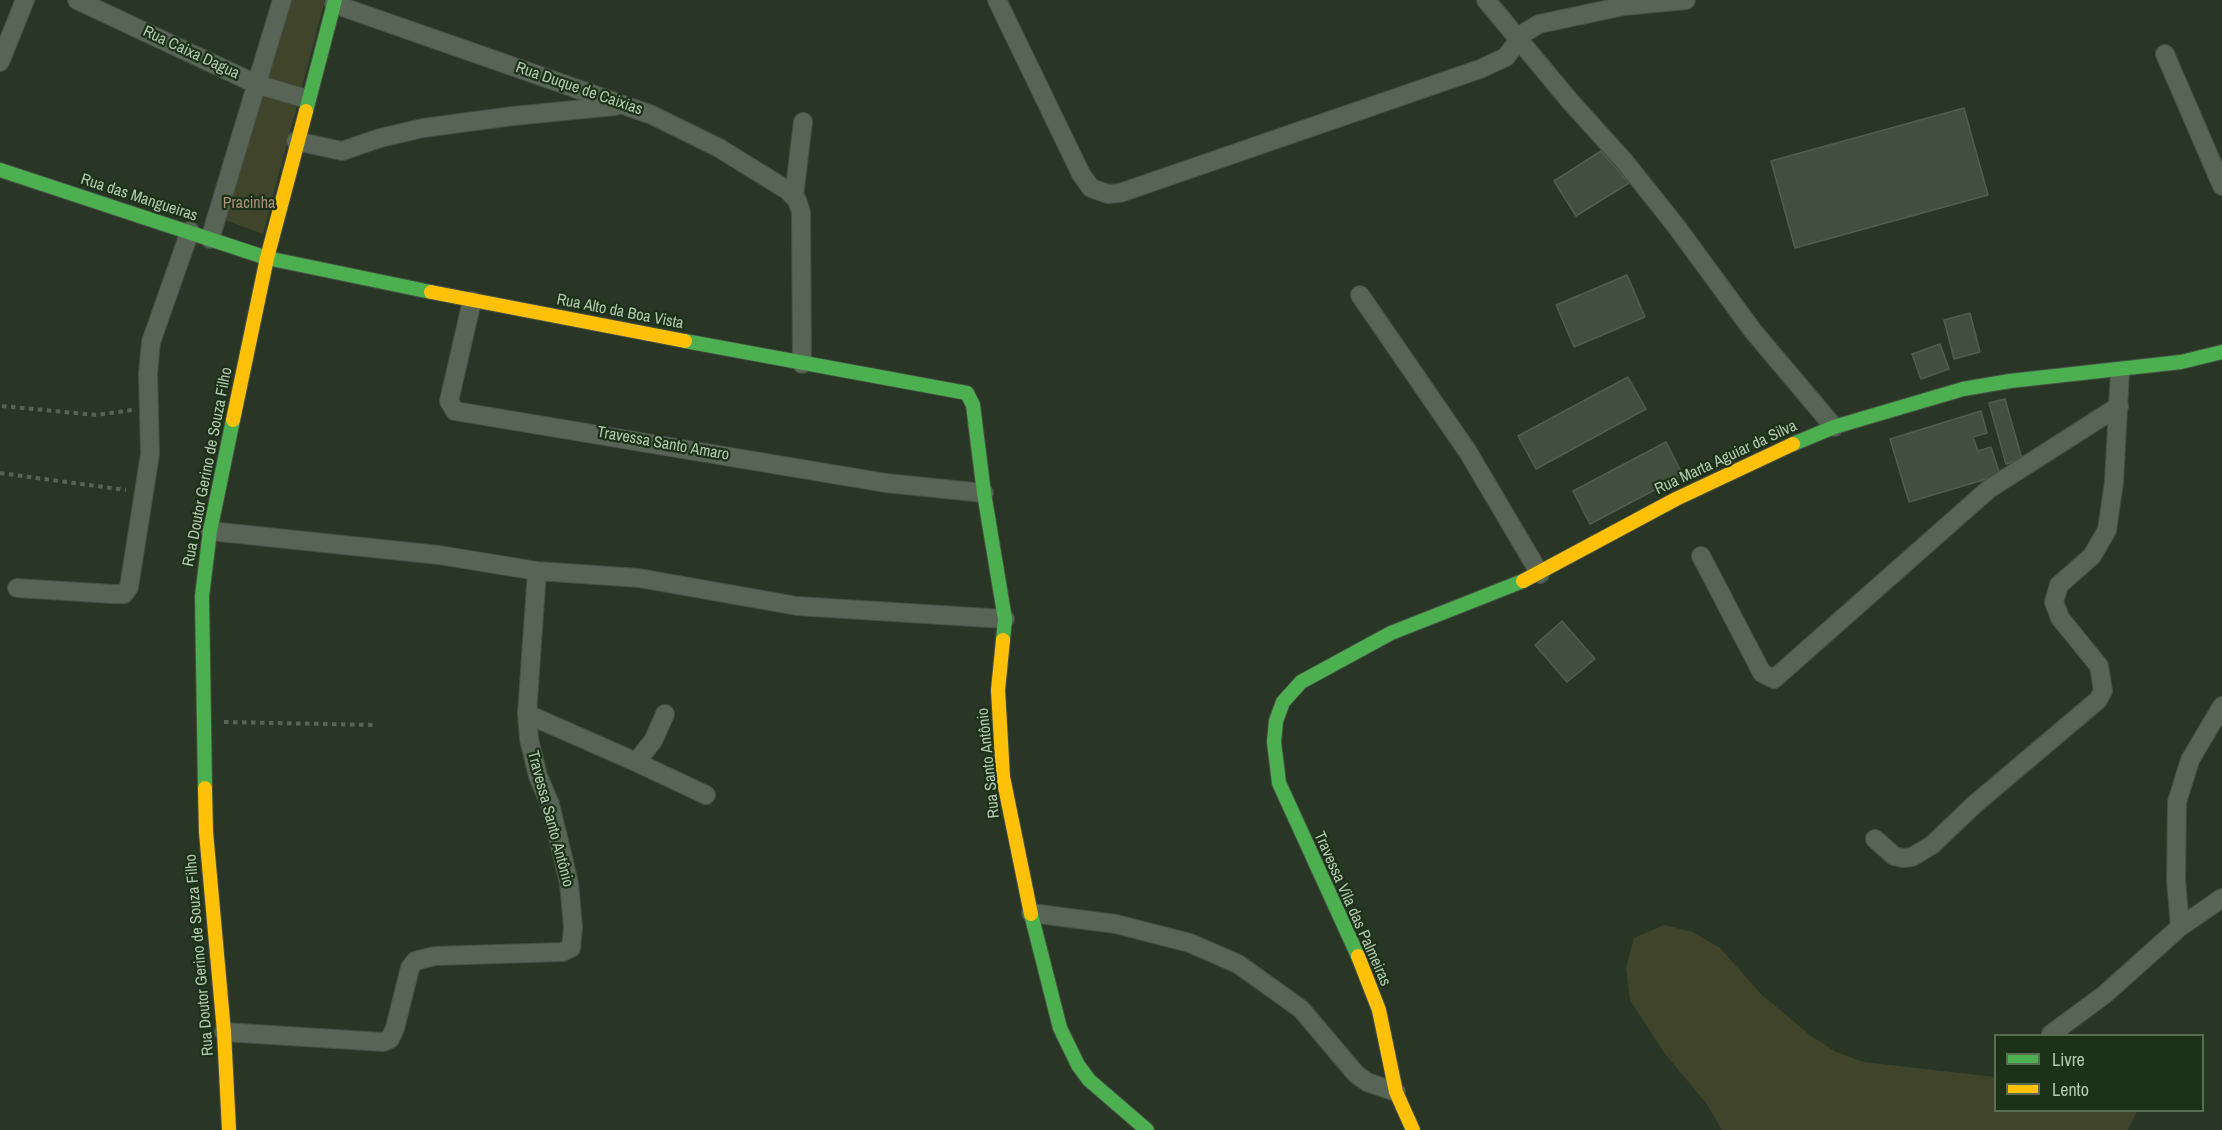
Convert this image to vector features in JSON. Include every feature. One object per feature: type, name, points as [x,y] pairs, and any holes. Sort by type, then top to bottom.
[{"type":"street","points":[[0,62],[25,0]]},
{"type":"street","name":"Rua Caixa Dagua","points":[[77,0],[256,84],[308,99]]},
{"type":"street","points":[[210,239],[282,0]]},
{"type":"street","points":[[997,0],[1081,174],[1091,188],[1108,195],[1458,77],[1506,57],[1529,28],[1539,24],[1623,3],[1686,0]]},
{"type":"street","points":[[1486,0],[1519,42],[1625,162],[1676,226],[1758,337],[1834,427]]},
{"type":"street","name":"Rua Doutor Gerino de Souza Filho","points":[[229,1130],[224,1032],[206,832],[202,721],[202,596],[210,531],[267,258],[334,2]]},
{"type":"street","name":"Rua Duque de Caixias","points":[[334,2],[652,115],[719,148],[797,204]]},
{"type":"street","points":[[2165,54],[2222,186]]},
{"type":"street","points":[[296,141],[342,151],[380,138],[423,129],[513,116],[623,105]]},
{"type":"street","points":[[802,364],[797,204],[803,122]]},
{"type":"street","name":"Rua das Mangueiras","points":[[0,170],[267,258]]},
{"type":"street","points":[[17,588],[103,594],[127,591],[131,581],[145,493],[150,436],[148,374],[151,342],[190,231]]},
{"type":"street","name":"Rua Alto da Boa Vista","points":[[267,258],[472,301],[802,364],[941,386],[967,393]]},
{"type":"street","points":[[1360,295],[1468,452],[1540,574]]},
{"type":"street","name":"Travessa Santo Amaro","points":[[472,301],[450,401],[455,411],[886,483],[984,493]]},
{"type":"street","name":"Rua Marta Aguiar da Silva","points":[[1283,702],[1301,682],[1391,633],[1540,574],[1676,499],[1770,453],[1834,427],[1963,388],[2010,381],[2120,371],[2181,362],[2222,352]]},
{"type":"street","points":[[1875,839],[1894,856],[1912,857],[1932,845],[1975,804],[2098,700],[2103,691],[2099,666],[2056,612],[2054,593],[2059,585],[2092,556],[2108,530],[2114,482],[2120,371]]},
{"type":"street","name":"Rua Santo Antônio","points":[[967,393],[973,405],[984,493],[1005,620],[998,690],[1001,754],[1012,826],[1031,913],[1060,1028],[1078,1065],[1089,1080],[1147,1130]]},
{"type":"street","points":[[1701,556],[1762,673],[1774,679],[1989,489],[2118,406]]},
{"type":"street","points":[[210,531],[439,555],[537,572],[639,578],[797,606],[1005,620]]},
{"type":"street","name":"Travessa Santo Antônio","points":[[224,1032],[383,1042],[390,1039],[395,1028],[409,970],[415,961],[435,956],[562,952],[571,948],[573,927],[569,882],[550,804],[532,756],[527,714],[537,572]]},
{"type":"street","name":"Travessa Vila das Palmeiras","points":[[1283,702],[1276,720],[1274,742],[1280,783],[1379,1010],[1396,1092],[1413,1130]]},
{"type":"street","points":[[2180,927],[2175,835],[2177,801],[2190,760],[2222,706]]},
{"type":"street","points":[[527,714],[706,795]]},
{"type":"street","points":[[636,762],[653,741],[665,714]]},
{"type":"street","points":[[2051,1034],[2104,995],[2180,927],[2222,898]]},
{"type":"street","points":[[1031,913],[1116,924],[1190,943],[1238,964],[1301,1009],[1356,1074],[1367,1082],[1396,1092]]},
{"type":"path","points":[[2,406],[96,415],[110,414]]},
{"type":"path","points":[[0,474],[145,493]]},
{"type":"path","points":[[202,721],[377,725]]},
{"type":"green space","name":"Pracinha","points":[[285,0],[325,0],[263,234],[222,219]]},
{"type":"green space","points":[[1664,925],[1693,932],[1720,948],[1761,994],[1810,1035],[1836,1052],[1864,1062],[1994,1077],[1994,1112],[2136,1112],[2136,1114],[2128,1130],[1722,1130],[1706,1103],[1665,1054],[1630,1000],[1626,968],[1634,938]]},
{"type":"building","points":[[1964,108],[1988,195],[1795,248],[1771,161]]},
{"type":"building","points":[[1601,151],[1629,183],[1576,216],[1554,181]]},
{"type":"building","points":[[1627,275],[1645,317],[1574,347],[1556,305]]},
{"type":"building","points":[[1970,313],[1980,352],[1954,359],[1944,320]]},
{"type":"building","points":[[1940,344],[1949,369],[1921,379],[1912,354]]},
{"type":"building","points":[[1628,377],[1646,409],[1536,469],[1518,436]]},
{"type":"building","points":[[2005,399],[2022,459],[2006,464],[1989,403]]},
{"type":"building","points":[[1981,411],[1987,433],[1973,437],[1978,451],[1991,447],[2000,475],[1909,502],[1890,439]]},
{"type":"building","points":[[1666,442],[1683,475],[1590,524],[1573,491]]},
{"type":"building","points":[[1562,621],[1595,659],[1567,682],[1535,645]]},
{"type":"traffic: fast","points":[[306,111],[335,0]]},
{"type":"traffic: fast","points":[[0,170],[267,258],[431,292]]},
{"type":"traffic: fast","points":[[685,341],[967,393],[973,405],[984,493],[1005,619],[1003,640]]},
{"type":"traffic: fast","points":[[1793,444],[1834,427],[1963,389],[2010,381],[2181,362],[2222,352]]},
{"type":"traffic: fast","points":[[205,788],[202,596],[210,531],[233,420]]},
{"type":"traffic: fast","points":[[1358,956],[1279,783],[1274,742],[1276,721],[1283,702],[1301,682],[1391,633],[1523,581]]},
{"type":"traffic: fast","points":[[1031,914],[1060,1028],[1078,1065],[1089,1080],[1147,1130]]},
{"type":"traffic: slow","points":[[233,420],[267,258],[306,111]]},
{"type":"traffic: slow","points":[[431,292],[685,341]]},
{"type":"traffic: slow","points":[[1523,581],[1676,499],[1793,444]]},
{"type":"traffic: slow","points":[[1003,640],[998,690],[1003,777],[1031,914]]},
{"type":"traffic: slow","points":[[205,788],[206,832],[224,1032],[229,1130]]},
{"type":"traffic: slow","points":[[1358,956],[1379,1010],[1396,1092],[1413,1130]]}]
